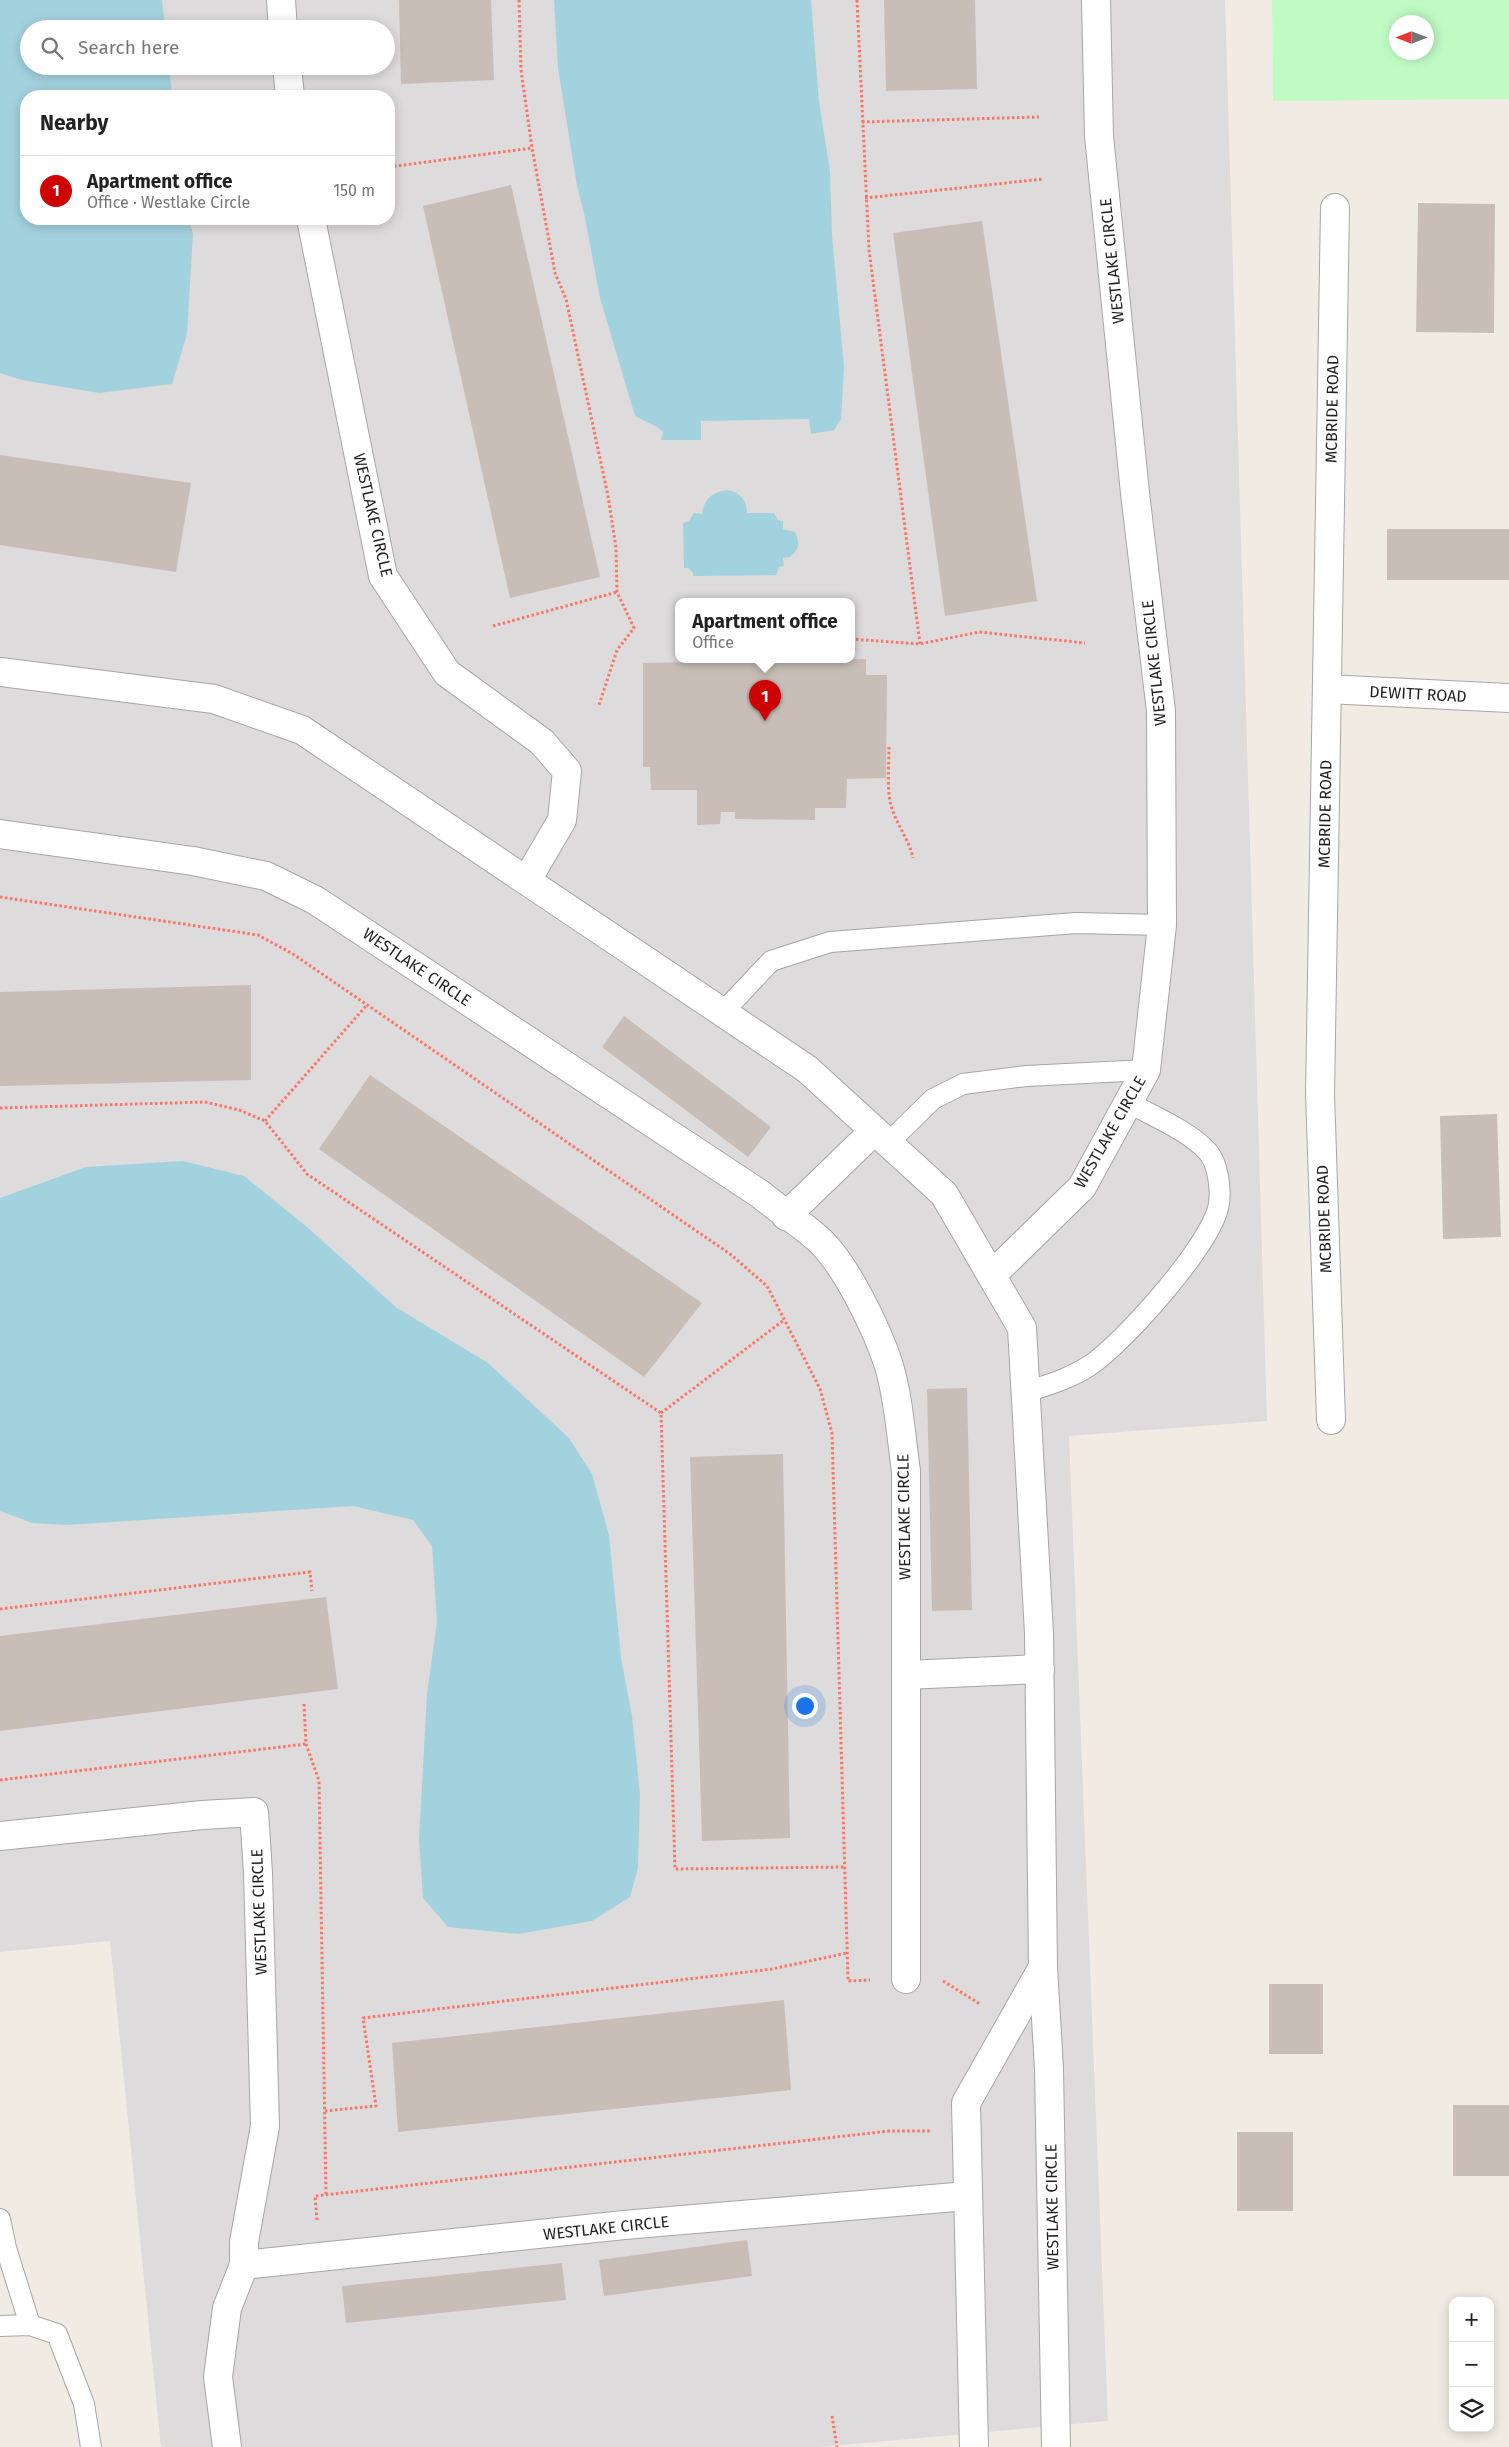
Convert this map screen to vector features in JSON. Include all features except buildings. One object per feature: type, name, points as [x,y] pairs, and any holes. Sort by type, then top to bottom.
[{"type":"street","points":[[281,0],[282,20]]},
{"type":"street","name":"WESTLAKE CIRCLE","points":[[993,1274],[1082,1187],[1146,1070],[1162,926],[1161,711],[1135,492],[1100,136],[1096,0]]},
{"type":"street","points":[[288,75],[289,90]]},
{"type":"street","name":"MCBRIDE ROAD","points":[[1331,1420],[1320,1094],[1335,208]]},
{"type":"street","name":"WESTLAKE CIRCLE","points":[[312,225],[384,576],[447,673],[542,742],[567,771],[562,820],[527,880]]},
{"type":"street","name":"WESTLAKE CIRCLE","points":[[0,672],[214,700],[302,730],[807,1068],[944,1194],[993,1274],[1022,1328],[1026,1392],[1040,1669],[1043,1967],[1049,2069],[1056,2447]]},
{"type":"street","name":"DEWITT ROAD","points":[[1328,690],[1509,698]]},
{"type":"street","name":"WESTLAKE CIRCLE","points":[[0,834],[193,861],[266,876],[315,900],[760,1194],[786,1216],[818,1238],[846,1273],[888,1366],[898,1415],[906,1471],[906,1979]]},
{"type":"street","points":[[786,1216],[881,1137]]},
{"type":"street","points":[[906,1675],[1040,1669]]},
{"type":"street","name":"WESTLAKE CIRCLE","points":[[0,1836],[202,1815],[254,1812],[258,1873],[265,2126],[244,2242],[244,2265],[227,2308],[218,2377],[227,2447]]},
{"type":"street","points":[[974,2447],[966,2103],[1043,1967]]},
{"type":"street","name":"WESTLAKE CIRCLE","points":[[244,2265],[624,2225],[967,2196]]},
{"type":"lane","points":[[723,1012],[771,961],[830,942],[1076,923],[1162,926]]},
{"type":"lane","points":[[881,1137],[932,1099],[963,1084],[1026,1076],[1146,1070]]},
{"type":"lane","points":[[1026,1392],[1058,1382],[1089,1366],[1126,1336],[1166,1290],[1207,1235],[1220,1204],[1219,1177],[1209,1153],[1186,1134],[1128,1102]]},
{"type":"lane","points":[[0,2220],[6,2248],[30,2325]]},
{"type":"lane","points":[[0,2326],[30,2325],[57,2334],[84,2404],[91,2447]]},
{"type":"path","points":[[519,0],[521,70],[532,148],[555,273],[566,299],[608,496],[616,548],[617,592],[634,628],[617,650],[599,705]]},
{"type":"path","points":[[858,0],[865,198],[869,250],[920,644]]},
{"type":"path","points":[[862,122],[1039,117]]},
{"type":"path","points":[[395,166],[532,148]]},
{"type":"path","points":[[865,198],[1043,179]]},
{"type":"path","points":[[493,626],[617,592]]},
{"type":"path","points":[[855,639],[920,644],[979,632],[1084,643]]},
{"type":"path","points":[[889,747],[890,801],[897,822],[910,846],[913,858]]},
{"type":"path","points":[[0,897],[258,935],[292,954],[730,1254],[767,1286],[820,1389],[832,1433],[848,1981],[938,1978],[980,2004],[976,2013]]},
{"type":"path","points":[[265,1121],[366,1006]]},
{"type":"path","points":[[0,1108],[205,1102],[239,1110],[265,1121],[307,1174],[661,1413]]},
{"type":"path","points":[[661,1413],[784,1320]]},
{"type":"path","points":[[661,1413],[675,1869],[845,1867]]},
{"type":"path","points":[[0,1609],[310,1572],[312,1591]]},
{"type":"path","points":[[304,1704],[306,1744],[319,1781],[326,2195]]},
{"type":"path","points":[[0,1780],[306,1744]]},
{"type":"path","points":[[324,2111],[376,2106],[363,2018],[772,1969],[847,1953]]},
{"type":"path","points":[[317,2222],[315,2196],[888,2131],[937,2131]]},
{"type":"path","points":[[832,2416],[837,2447]]},
{"type":"shaded area","points":[[0,0],[1225,0],[1267,1421],[1069,1436],[1108,2421],[820,2447],[161,2447],[110,1941],[0,1952]]},
{"type":"green space","points":[[1272,0],[1509,0],[1509,99],[1273,101]]},
{"type":"water","points":[[0,0],[162,0],[164,20],[20,20],[20,75],[170,75],[171,90],[20,90],[20,225],[191,225],[193,234],[187,334],[172,384],[99,393],[22,380],[0,373]]},
{"type":"water","points":[[554,0],[811,0],[819,102],[830,171],[832,235],[844,367],[841,419],[834,430],[811,434],[809,419],[701,421],[701,440],[661,440],[663,432],[635,416],[600,298],[577,186],[558,68]]},
{"type":"water","points":[[727,490],[742,497],[746,504],[747,513],[774,513],[778,520],[783,521],[783,529],[795,532],[798,539],[796,551],[790,557],[783,558],[784,566],[779,567],[776,575],[693,576],[693,573],[688,568],[684,568],[683,523],[689,521],[694,513],[702,514],[705,504],[710,497],[717,492]]},
{"type":"water","points":[[183,1161],[244,1176],[307,1227],[397,1308],[488,1363],[569,1438],[592,1474],[609,1535],[621,1658],[632,1716],[640,1794],[638,1868],[630,1897],[592,1921],[518,1934],[448,1927],[423,1898],[419,1839],[427,1694],[437,1622],[432,1546],[413,1520],[353,1506],[67,1525],[32,1523],[0,1511],[0,1198],[86,1167]]},
{"type":"place","name":"Apartment office","points":[[765,721]]}]
